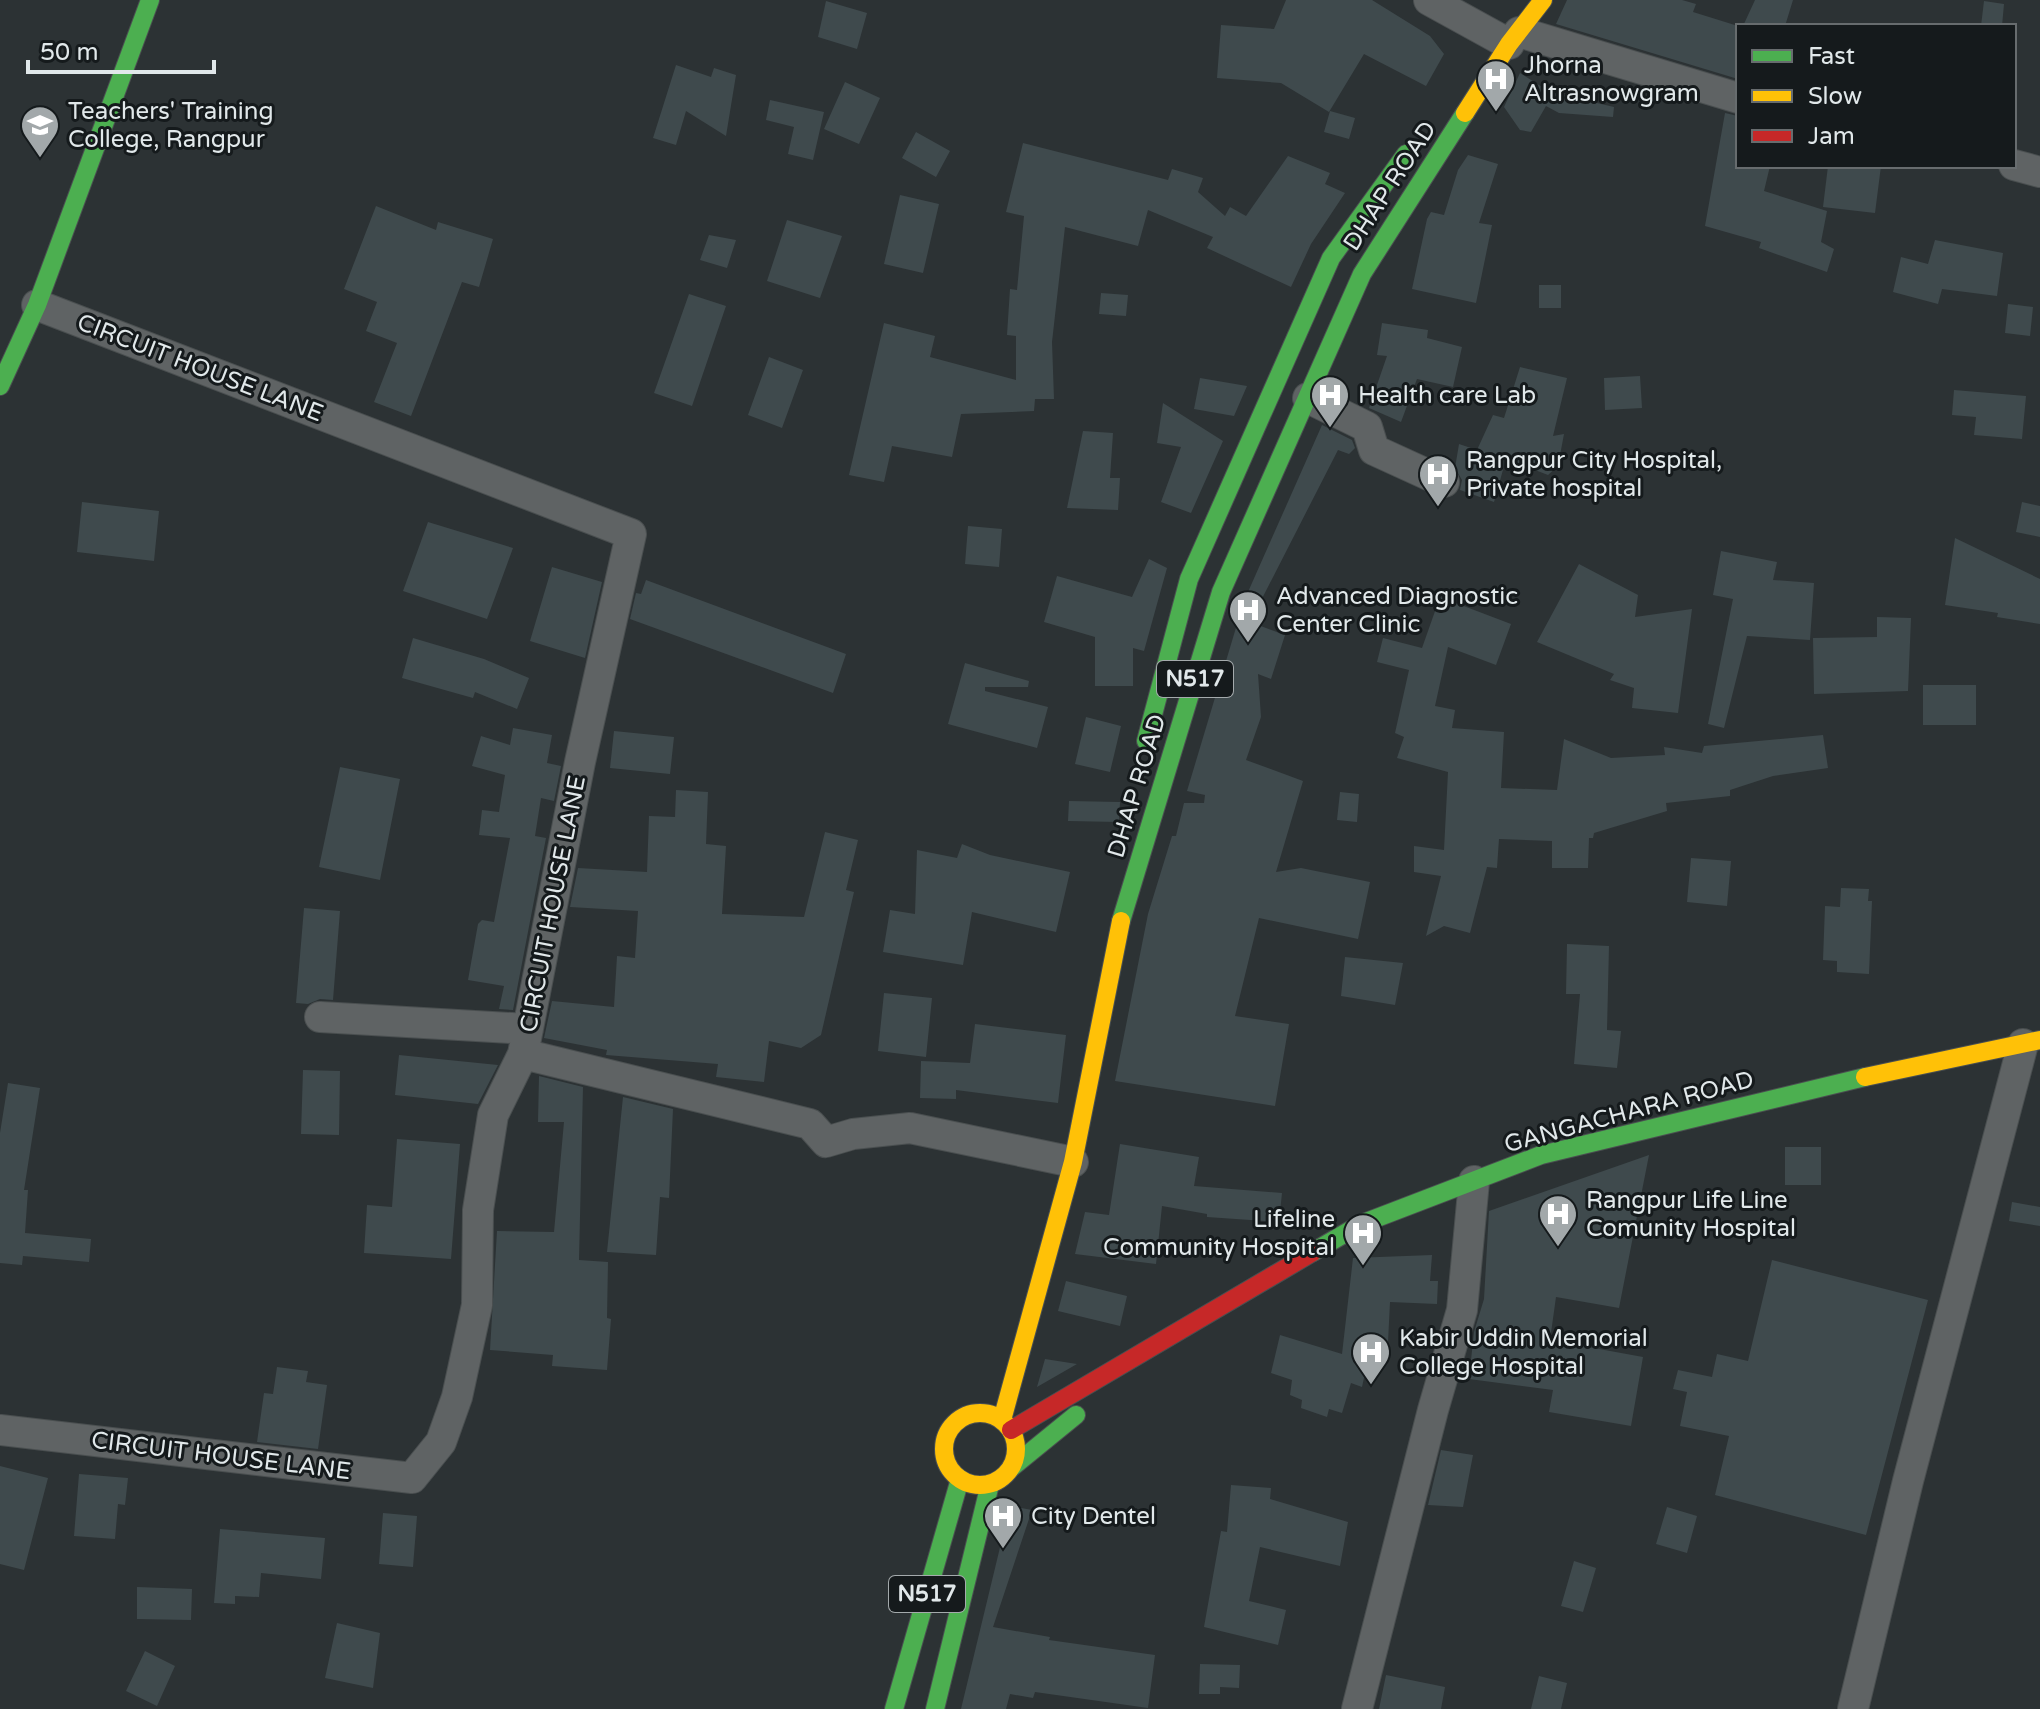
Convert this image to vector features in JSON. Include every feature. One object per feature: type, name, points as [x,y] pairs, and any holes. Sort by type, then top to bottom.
[{"type":"main road","points":[[0,386],[21,320],[150,0]]},
{"type":"main road","name":"DHAP ROAD","points":[[1011,1468],[1016,1456],[1007,1425],[1059,1165],[1124,908],[1221,592],[1362,274],[1501,40],[1519,0]]},
{"type":"main road","name":"DHAP ROAD","points":[[1501,40],[1543,0]]},
{"type":"main road","name":"DHAP ROAD","points":[[1141,761],[1189,579],[1331,258],[1420,135]]},
{"type":"main road","name":"GANGACHARA ROAD","points":[[1007,1425],[1170,1338],[1361,1224],[1541,1155],[1834,1084],[2031,1042]]},
{"type":"main road","name":"DHAP ROAD","points":[[1059,1165],[1066,1097]]},
{"type":"main road","name":"GANGACHARA ROAD","points":[[1011,1468],[1170,1338]]},
{"type":"main road","points":[[1007,1425],[976,1406],[961,1418],[945,1441],[950,1469],[969,1484],[990,1484],[1011,1468]]},
{"type":"main road","name":"N517","points":[[894,1709],[960,1479]]},
{"type":"main road","name":"N517","points":[[935,1709],[990,1484]]},
{"type":"street","points":[[1429,0],[1501,40],[1736,98]]},
{"type":"street","points":[[2016,166],[2040,172]]},
{"type":"street","name":"CIRCUIT HOUSE LANE","points":[[0,1430],[412,1478],[441,1442],[457,1397],[477,1305],[478,1210],[493,1115],[525,1042],[631,534],[21,320]]},
{"type":"street","points":[[1308,398],[1367,427],[1374,450],[1444,482]]},
{"type":"street","points":[[320,1017],[525,1042],[810,1124],[826,1142],[853,1134],[910,1128],[1059,1165]]},
{"type":"street","points":[[1853,1709],[1908,1481],[2031,1042]]},
{"type":"street","points":[[1357,1709],[1429,1424],[1462,1310],[1474,1181]]},
{"type":"building","points":[[1286,0],[1372,0],[1430,36],[1444,54],[1426,86],[1364,54],[1329,112],[1281,83],[1217,78],[1221,25],[1274,29]]},
{"type":"building","points":[[1567,0],[1682,0],[1696,4],[1693,12],[1736,25],[1736,78],[1556,24]]},
{"type":"building","points":[[1755,0],[1793,0],[1786,24],[1744,24]]},
{"type":"building","points":[[826,1],[867,13],[857,49],[818,37]]},
{"type":"building","points":[[1984,1],[2004,4],[2002,24],[1981,24]]},
{"type":"building","points":[[676,65],[711,77],[714,68],[736,75],[726,136],[686,111],[676,145],[653,138]]},
{"type":"building","points":[[1520,73],[1550,92],[1614,107],[1613,117],[1559,113],[1546,106],[1531,132],[1520,130],[1504,107]]},
{"type":"building","points":[[845,82],[880,98],[859,144],[824,129]]},
{"type":"building","points":[[770,100],[824,112],[813,160],[788,154],[794,127],[766,120]]},
{"type":"building","points":[[1330,111],[1355,118],[1349,139],[1324,132]]},
{"type":"building","points":[[1725,113],[1736,116],[1736,168],[1770,168],[1764,191],[1827,211],[1821,242],[1834,249],[1827,272],[1759,248],[1761,242],[1705,226]]},
{"type":"building","points":[[916,132],[950,151],[936,177],[902,158]]},
{"type":"building","points":[[1023,143],[1168,180],[1172,169],[1203,178],[1198,192],[1225,216],[1230,207],[1246,216],[1288,156],[1330,173],[1325,184],[1345,193],[1311,244],[1291,287],[1207,248],[1213,237],[1148,210],[1138,246],[1065,227],[1052,342],[1054,399],[1035,399],[1034,411],[961,414],[952,457],[892,446],[884,482],[849,475],[884,323],[935,336],[930,357],[1016,380],[1016,336],[1007,335],[1010,289],[1017,290],[1024,216],[1006,212]]},
{"type":"building","points":[[1468,155],[1498,164],[1479,223],[1492,225],[1476,303],[1412,289],[1427,219],[1431,212],[1444,215],[1458,170]]},
{"type":"building","points":[[1828,168],[1881,168],[1875,213],[1823,207]]},
{"type":"building","points":[[900,195],[939,204],[923,273],[884,264]]},
{"type":"building","points":[[376,206],[436,230],[438,222],[493,239],[479,287],[462,282],[411,416],[374,402],[397,343],[366,331],[377,302],[344,289]]},
{"type":"building","points":[[787,220],[842,236],[820,298],[767,281]]},
{"type":"building","points":[[709,235],[736,240],[727,268],[700,260]]},
{"type":"building","points":[[1935,240],[2003,253],[1997,296],[1942,289],[1938,304],[1893,292],[1901,257],[1928,264]]},
{"type":"building","points":[[1539,285],[1561,285],[1561,308],[1539,308]]},
{"type":"building","points":[[1101,293],[1128,295],[1126,316],[1099,314]]},
{"type":"building","points":[[689,294],[726,306],[692,406],[654,393]]},
{"type":"building","points":[[2008,304],[2033,307],[2030,336],[2005,333]]},
{"type":"building","points":[[1382,323],[1428,330],[1427,338],[1462,347],[1453,387],[1417,379],[1401,422],[1369,408],[1387,356],[1377,355]]},
{"type":"building","points":[[769,357],[803,370],[782,428],[748,415]]},
{"type":"building","points":[[1520,367],[1567,378],[1553,436],[1564,434],[1558,466],[1548,475],[1506,459],[1494,502],[1460,490],[1462,480],[1455,468],[1459,444],[1477,450],[1493,415],[1504,418]]},
{"type":"building","points":[[1640,376],[1642,408],[1605,410],[1604,378]]},
{"type":"building","points":[[1200,378],[1247,386],[1234,416],[1194,409]]},
{"type":"building","points":[[1954,390],[2026,396],[2022,439],[1974,435],[1976,417],[1952,415]]},
{"type":"building","points":[[1163,403],[1223,441],[1191,513],[1161,502],[1181,447],[1157,443]]},
{"type":"building","points":[[1322,425],[1352,440],[1355,448],[1349,454],[1338,450],[1250,622],[1285,635],[1271,679],[1258,674],[1261,717],[1246,760],[1303,781],[1276,872],[1301,868],[1370,882],[1358,939],[1259,918],[1235,1016],[1289,1024],[1275,1106],[1115,1081],[1148,914],[1172,836],[1176,836],[1184,803],[1204,803],[1205,795],[1187,791],[1244,601]]},
{"type":"building","points":[[1083,431],[1113,433],[1110,478],[1120,478],[1118,510],[1067,508]]},
{"type":"building","points":[[82,502],[159,511],[154,561],[77,552]]},
{"type":"building","points":[[2022,502],[2040,506],[2040,537],[2016,532]]},
{"type":"building","points":[[428,522],[513,548],[487,619],[403,591]]},
{"type":"building","points":[[968,526],[1002,529],[999,567],[965,564]]},
{"type":"building","points":[[1955,538],[2040,579],[2040,624],[1997,617],[1998,613],[1945,605]]},
{"type":"building","points":[[1721,551],[1777,562],[1773,580],[1814,583],[1810,640],[1747,636],[1724,728],[1708,724],[1733,599],[1713,595]]},
{"type":"building","points":[[1149,559],[1167,568],[1144,651],[1133,648],[1133,686],[1095,686],[1095,637],[1044,622],[1057,576],[1132,597]]},
{"type":"building","points":[[1579,564],[1638,595],[1635,617],[1692,609],[1678,713],[1632,708],[1634,688],[1610,680],[1614,674],[1537,642]]},
{"type":"building","points":[[552,567],[602,582],[585,658],[530,641]]},
{"type":"building","points":[[646,580],[846,654],[833,693],[630,619],[636,593],[641,594]]},
{"type":"building","points":[[1440,597],[1511,624],[1496,665],[1448,647],[1435,706],[1455,710],[1452,728],[1504,732],[1501,788],[1557,790],[1564,739],[1611,758],[1665,755],[1664,747],[1702,753],[1704,746],[1823,735],[1828,768],[1773,776],[1730,790],[1730,796],[1666,803],[1667,811],[1594,833],[1593,838],[1589,838],[1588,868],[1552,868],[1552,841],[1499,839],[1497,868],[1487,867],[1470,933],[1444,926],[1426,936],[1441,876],[1414,872],[1414,846],[1444,850],[1448,772],[1397,758],[1404,737],[1395,733],[1409,670],[1377,662],[1383,638],[1422,648]]},
{"type":"building","points":[[1877,617],[1911,618],[1908,691],[1814,694],[1813,638],[1877,637]]},
{"type":"building","points":[[413,638],[484,659],[529,678],[517,709],[475,692],[473,698],[402,678]]},
{"type":"building","points":[[965,663],[1029,681],[1028,687],[985,687],[985,691],[1048,707],[1037,748],[948,724]]},
{"type":"building","points":[[1923,685],[1976,685],[1976,725],[1923,725]]},
{"type":"building","points":[[1086,717],[1121,726],[1110,772],[1075,764]]},
{"type":"building","points":[[513,728],[552,735],[547,763],[561,766],[554,801],[541,798],[535,836],[546,838],[513,1010],[499,1009],[504,986],[468,980],[478,924],[482,920],[494,922],[510,838],[479,835],[482,810],[499,812],[505,775],[472,766],[481,736],[510,745]]},
{"type":"building","points":[[614,731],[674,737],[670,774],[610,768]]},
{"type":"building","points":[[340,767],[400,779],[380,880],[319,867]]},
{"type":"building","points":[[676,790],[708,792],[706,844],[726,846],[722,914],[804,917],[825,832],[858,840],[846,890],[854,892],[821,1035],[801,1048],[769,1041],[764,1082],[716,1077],[718,1064],[606,1055],[607,1050],[544,1038],[552,1001],[614,1007],[617,956],[635,958],[638,911],[570,907],[578,868],[647,872],[649,816],[675,817]]},
{"type":"building","points":[[1340,792],[1359,794],[1357,822],[1337,820]]},
{"type":"building","points":[[1069,801],[1120,802],[1119,822],[1068,821]]},
{"type":"building","points":[[962,844],[990,855],[1070,872],[1056,932],[972,912],[963,965],[883,952],[890,910],[915,914],[917,850],[957,858]]},
{"type":"building","points":[[1691,858],[1731,861],[1727,906],[1687,902]]},
{"type":"building","points":[[1841,888],[1869,889],[1868,901],[1872,901],[1869,974],[1837,972],[1837,961],[1823,960],[1825,906],[1840,907]]},
{"type":"building","points":[[304,908],[340,911],[333,1000],[296,1003]]},
{"type":"building","points":[[1567,944],[1609,946],[1607,1030],[1621,1031],[1617,1068],[1574,1064],[1580,994],[1566,994]]},
{"type":"building","points":[[1345,957],[1403,963],[1395,1005],[1341,996]]},
{"type":"building","points":[[884,993],[932,998],[926,1057],[878,1051]]},
{"type":"building","points":[[975,1024],[1066,1035],[1058,1103],[956,1090],[956,1099],[920,1098],[921,1061],[970,1063]]},
{"type":"building","points":[[399,1055],[498,1065],[478,1104],[395,1095]]},
{"type":"building","points":[[303,1070],[340,1071],[339,1135],[301,1134]]},
{"type":"building","points":[[539,1076],[583,1087],[579,1260],[608,1262],[607,1318],[611,1319],[607,1370],[552,1366],[553,1355],[490,1350],[497,1231],[554,1232],[564,1122],[538,1122]]},
{"type":"building","points":[[8,1083],[40,1088],[24,1190],[28,1190],[25,1233],[91,1239],[89,1262],[23,1256],[22,1265],[0,1263],[0,1133]]},
{"type":"building","points":[[623,1097],[673,1109],[669,1198],[660,1197],[656,1255],[607,1252]]},
{"type":"building","points":[[397,1139],[460,1144],[451,1259],[364,1253],[367,1205],[392,1207]]},
{"type":"building","points":[[1120,1144],[1199,1157],[1194,1186],[1282,1193],[1279,1222],[1207,1217],[1207,1214],[1162,1206],[1156,1264],[1075,1254],[1085,1212],[1109,1215]]},
{"type":"building","points":[[1785,1147],[1821,1147],[1821,1185],[1785,1185]]},
{"type":"building","points":[[1649,1155],[1619,1308],[1556,1297],[1550,1340],[1643,1357],[1631,1426],[1549,1412],[1553,1390],[1469,1379],[1474,1332],[1484,1299],[1489,1211]]},
{"type":"building","points":[[2012,1202],[2040,1207],[2040,1226],[2009,1221]]},
{"type":"building","points":[[1432,1255],[1430,1281],[1438,1281],[1437,1304],[1390,1302],[1388,1342],[1372,1341],[1362,1387],[1351,1383],[1342,1413],[1329,1409],[1327,1417],[1301,1408],[1302,1400],[1290,1395],[1292,1380],[1271,1373],[1280,1335],[1342,1354],[1353,1258]]},
{"type":"building","points":[[1772,1260],[1928,1300],[1866,1535],[1715,1495],[1729,1436],[1680,1426],[1687,1392],[1673,1389],[1678,1370],[1712,1377],[1717,1354],[1748,1361]]},
{"type":"building","points":[[1066,1281],[1127,1296],[1120,1326],[1058,1311]]},
{"type":"building","points":[[1045,1359],[1077,1364],[1037,1387]]},
{"type":"building","points":[[277,1367],[308,1371],[306,1382],[327,1385],[318,1449],[257,1442],[264,1393],[273,1394]]},
{"type":"building","points":[[1441,1450],[1473,1455],[1463,1507],[1428,1505]]},
{"type":"building","points":[[0,1466],[48,1478],[24,1570],[0,1564]]},
{"type":"building","points":[[79,1474],[128,1478],[125,1505],[118,1504],[115,1539],[74,1536]]},
{"type":"building","points":[[1231,1485],[1271,1488],[1270,1499],[1348,1522],[1340,1566],[1260,1547],[1249,1601],[1286,1610],[1278,1645],[1204,1627],[1221,1531],[1227,1532]]},
{"type":"building","points":[[1010,1506],[1032,1510],[993,1627],[1050,1637],[1049,1640],[1155,1655],[1148,1708],[1035,1692],[1033,1698],[1010,1694],[1006,1709],[961,1709]]},
{"type":"building","points":[[1667,1507],[1697,1516],[1687,1553],[1656,1544]]},
{"type":"building","points":[[383,1513],[417,1516],[413,1567],[379,1564]]},
{"type":"building","points":[[220,1529],[325,1538],[321,1579],[261,1573],[259,1597],[235,1596],[235,1604],[214,1603]]},
{"type":"building","points":[[1574,1561],[1596,1568],[1583,1612],[1561,1606]]},
{"type":"building","points":[[137,1587],[192,1589],[191,1620],[137,1619]]},
{"type":"building","points":[[337,1623],[380,1633],[373,1688],[325,1678]]},
{"type":"building","points":[[145,1651],[175,1666],[157,1706],[126,1691]]},
{"type":"building","points":[[1200,1664],[1240,1665],[1239,1688],[1220,1687],[1220,1694],[1199,1694]]},
{"type":"building","points":[[1386,1675],[1445,1687],[1441,1709],[1379,1709]]},
{"type":"building","points":[[1539,1676],[1567,1683],[1561,1709],[1531,1709]]},
{"type":"traffic: fast","points":[[0,386],[37,305],[150,0]]},
{"type":"traffic: fast","points":[[1121,921],[1221,592],[1362,274],[1465,113]]},
{"type":"traffic: fast","points":[[1146,741],[1189,579],[1331,258],[1406,154]]},
{"type":"traffic: fast","points":[[1313,1252],[1361,1224],[1541,1155],[1865,1077]]},
{"type":"traffic: fast","points":[[1011,1468],[1076,1415]]},
{"type":"traffic: fast","points":[[894,1709],[960,1479]]},
{"type":"traffic: fast","points":[[935,1709],[990,1484]]},
{"type":"traffic: slow","points":[[1465,113],[1509,44],[1543,0]]},
{"type":"traffic: slow","points":[[1002,1420],[1073,1162],[1121,921]]},
{"type":"traffic: slow","points":[[1865,1077],[2040,1040]]},
{"type":"traffic: slow","points":[[980,1413],[1006,1423],[1016,1449],[1006,1475],[980,1485],[954,1475],[944,1449],[954,1423],[980,1413]]},
{"type":"traffic: jam","points":[[1011,1430],[1313,1252]]},
{"type":"place","name":"Jhorna Altrasnowgram","points":[[1496,113]]},
{"type":"place","name":"Teachers' Training College, Rangpur","points":[[40,159]]},
{"type":"place","name":"Health care Lab","points":[[1330,429]]},
{"type":"place","name":"Rangpur City Hospital, Private hospital","points":[[1438,508]]},
{"type":"place","name":"Advanced Diagnostic Center Clinic","points":[[1248,644]]},
{"type":"place","name":"Rangpur Life Line Comunity Hospital","points":[[1558,1248]]},
{"type":"place","name":"Lifeline Community Hospital","points":[[1363,1267]]},
{"type":"place","name":"Kabir Uddin Memorial College Hospital","points":[[1371,1386]]},
{"type":"place","name":"City Dentel","points":[[1003,1550]]}]
